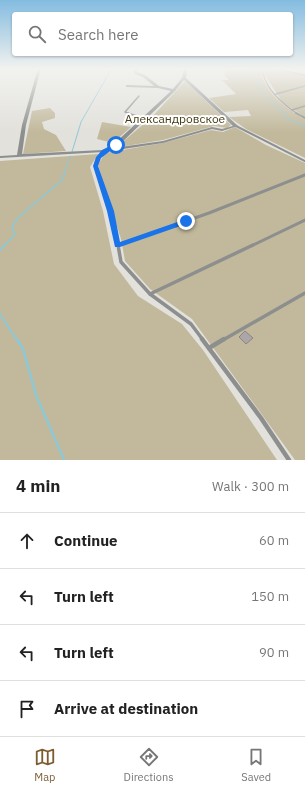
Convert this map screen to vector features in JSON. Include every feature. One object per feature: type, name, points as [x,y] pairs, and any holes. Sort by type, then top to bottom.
[{"type":"street","points":[[19,156],[24,125],[33,89]]},
{"type":"street","points":[[196,89],[236,126]]},
{"type":"street","points":[[104,151],[116,145],[174,90]]},
{"type":"street","points":[[0,157],[104,151],[163,142],[212,128],[222,130],[236,126]]},
{"type":"lane","points":[[272,89],[281,103],[305,118]]},
{"type":"lane","points":[[276,94],[292,89]]},
{"type":"lane","points":[[139,96],[125,112],[145,118]]},
{"type":"lane","points":[[292,110],[305,106]]},
{"type":"lane","points":[[236,126],[305,161]]},
{"type":"lane","points":[[104,151],[98,158],[96,166],[110,211],[121,262],[150,294],[191,324],[261,418],[289,460]]},
{"type":"lane","points":[[118,245],[216,210],[305,175]]},
{"type":"lane","points":[[150,294],[305,220]]},
{"type":"lane","points":[[209,348],[305,293]]},
{"type":"green space","name":"Александровское","points":[[177,89],[194,89],[231,125],[227,128],[214,126],[163,140],[113,148],[120,144],[152,117]]},
{"type":"green space","points":[[231,89],[269,89],[276,98],[290,110],[305,119],[305,158],[246,129],[229,117],[251,116],[248,110],[224,112],[209,98],[236,94]]},
{"type":"green space","points":[[274,89],[305,89],[305,117],[282,102]]},
{"type":"green space","points":[[50,108],[55,113],[55,118],[42,122],[44,129],[56,135],[66,151],[23,154],[32,111]]},
{"type":"green space","points":[[102,122],[131,127],[113,143],[97,139]]},
{"type":"green space","points":[[235,127],[266,145],[305,163],[305,460],[295,460],[192,319],[150,289],[125,261],[121,239],[98,165],[105,153],[163,143],[211,130],[223,132]]},
{"type":"green space","points":[[98,154],[90,167],[103,211],[114,264],[138,296],[182,324],[203,350],[277,460],[0,460],[0,161]]},
{"type":"building","points":[[245,331],[253,338],[246,344],[239,337]]},
{"type":"waterway","points":[[72,152],[81,122],[100,89]]},
{"type":"waterway","points":[[260,89],[261,93],[272,102],[272,104],[285,113],[283,116],[305,127]]},
{"type":"waterway","points":[[65,172],[70,156]]},
{"type":"waterway","points":[[4,246],[15,234],[12,227],[18,218],[63,179],[65,171]]},
{"type":"waterway","points":[[0,250],[4,246]]},
{"type":"waterway","points":[[0,314],[17,340]]},
{"type":"waterway","points":[[17,339],[23,349],[36,395],[64,460]]},
{"type":"route","points":[[116,145],[104,151],[98,158],[96,166],[110,211],[118,245],[186,221]]}]
